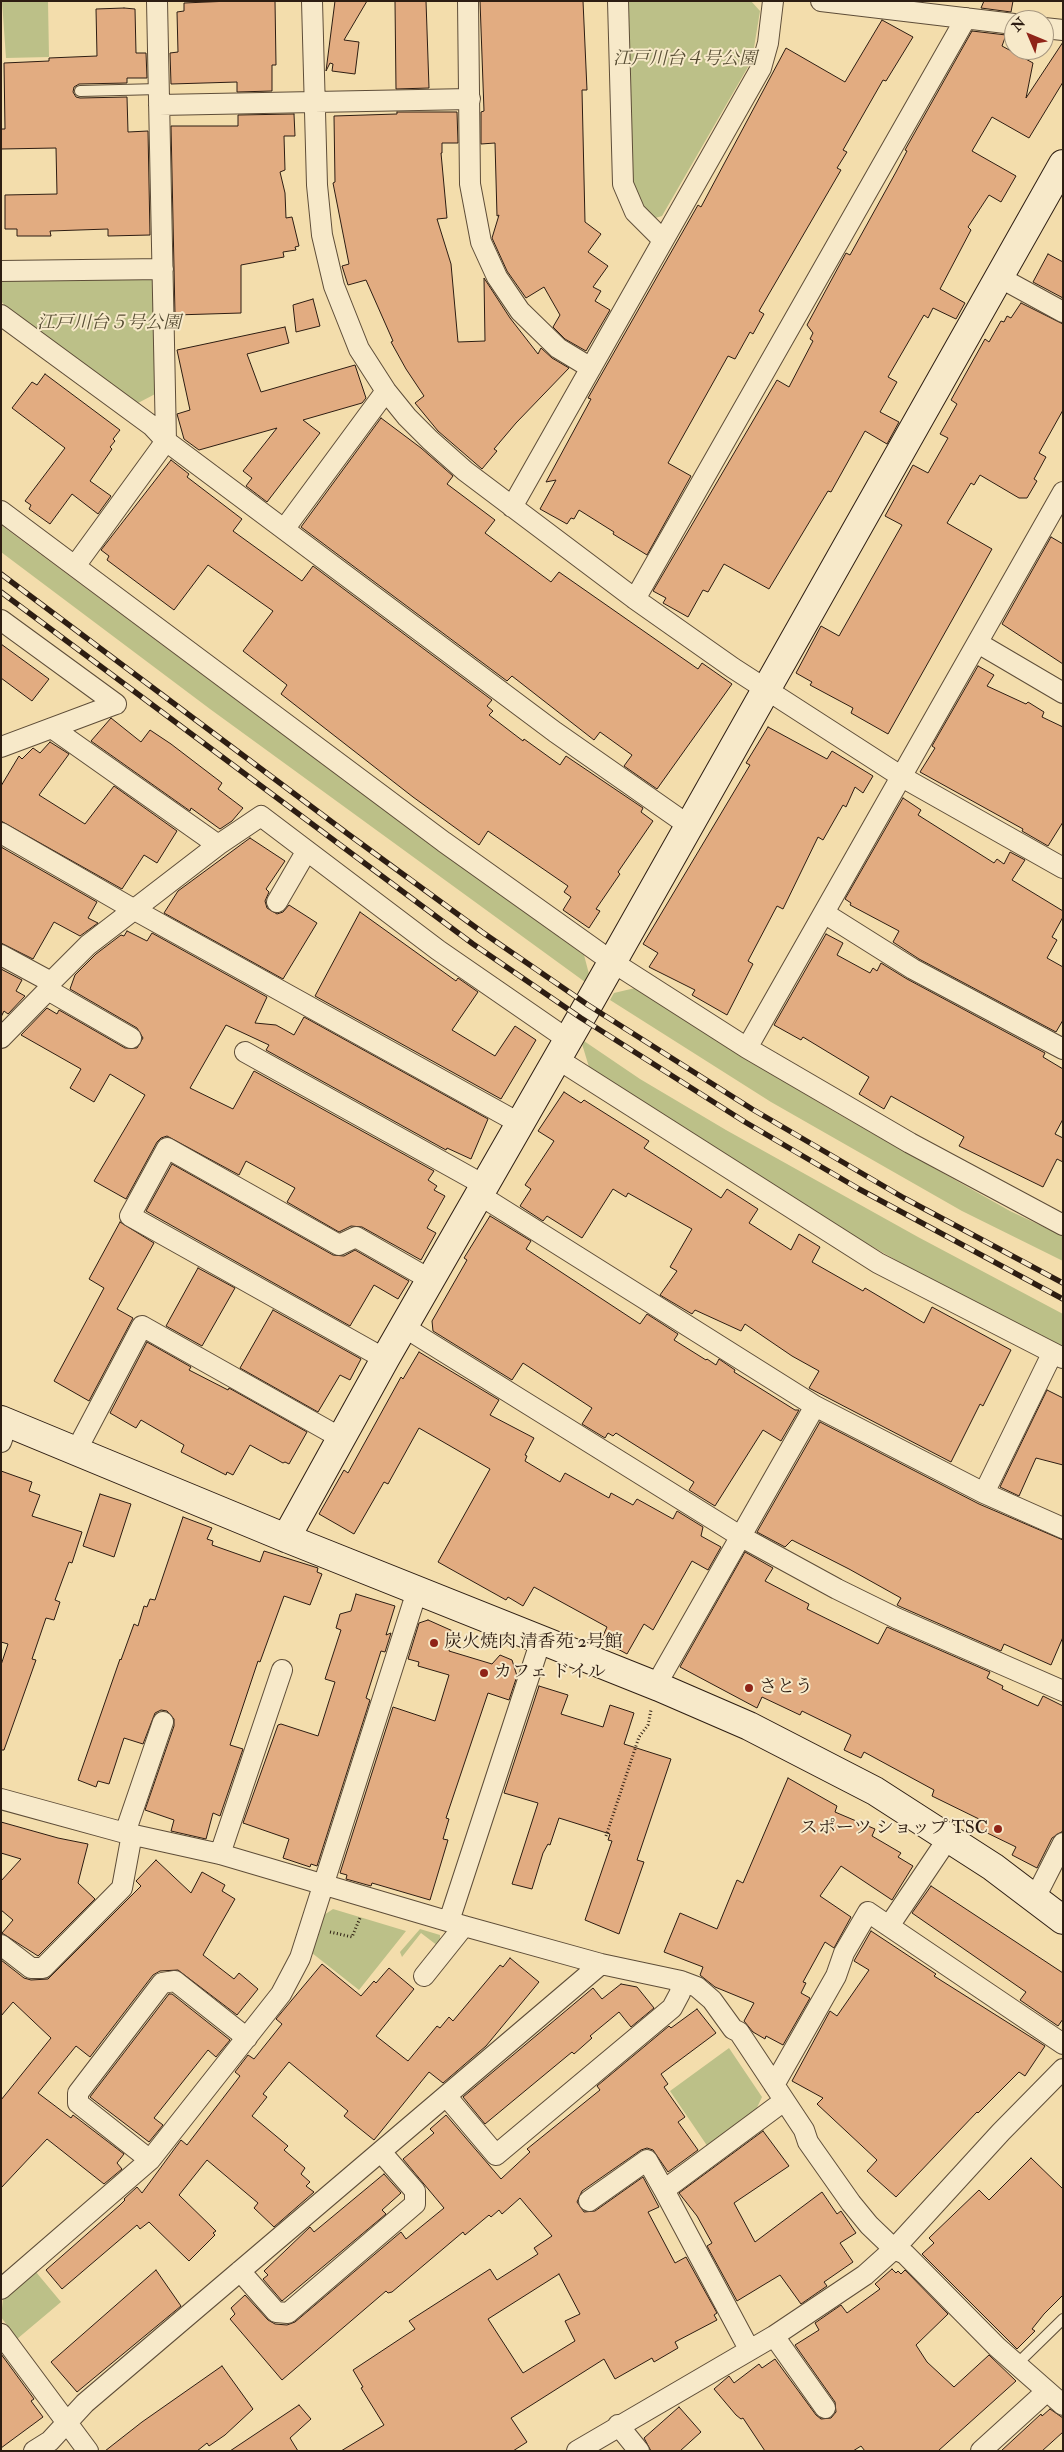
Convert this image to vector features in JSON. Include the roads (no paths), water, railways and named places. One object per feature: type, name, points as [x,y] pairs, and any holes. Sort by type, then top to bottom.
[{"type":"street","points":[[75,566],[166,441],[157,1]]},
{"type":"street","points":[[312,1],[314,100],[322,235],[334,286],[359,348],[386,391],[430,440],[512,506],[635,599],[765,689],[902,776],[1063,868]]},
{"type":"street","points":[[468,1],[470,184],[481,242],[489,262],[506,291],[533,325],[558,348],[591,368]]},
{"type":"street","points":[[618,1],[624,184],[635,212],[663,240]]},
{"type":"street","points":[[512,506],[763,62],[768,43],[773,1]]},
{"type":"street","points":[[821,1],[860,4],[1004,23]]},
{"type":"street","points":[[635,599],[966,18]]},
{"type":"street","points":[[159,97],[314,100],[470,99]]},
{"type":"street","points":[[286,1538],[385,1359],[1063,164]]},
{"type":"street","points":[[1,271],[162,269]]},
{"type":"street","points":[[999,277],[1063,312]]},
{"type":"street","points":[[1,315],[152,426],[166,441],[555,732],[688,825]]},
{"type":"street","points":[[284,528],[386,391]]},
{"type":"street","points":[[746,1048],[1060,502]]},
{"type":"street","points":[[1,511],[457,852],[611,961],[746,1048],[910,1143],[1063,1225]]},
{"type":"street","points":[[1,620],[116,704],[1,747]]},
{"type":"street","points":[[978,644],[1063,693]]},
{"type":"street","points":[[52,728],[218,845]]},
{"type":"street","points":[[1,1038],[88,945],[218,845],[262,816],[306,852],[438,950],[562,1048],[878,1263],[1057,1356],[984,1493]]},
{"type":"street","points":[[1,832],[133,909],[519,1123]]},
{"type":"street","points":[[277,902],[306,852]]},
{"type":"street","points":[[824,913],[913,969],[1063,1049]]},
{"type":"street","points":[[1,954],[131,1038]]},
{"type":"street","points":[[245,1052],[481,1190],[815,1406],[984,1493],[1063,1528]]},
{"type":"street","points":[[385,1359],[130,1216],[167,1148],[339,1245],[356,1237],[431,1280]]},
{"type":"street","points":[[76,1451],[142,1326],[341,1438]]},
{"type":"street","points":[[404,1327],[740,1536],[837,1589],[896,1618],[1063,1691]]},
{"type":"street","points":[[657,1686],[815,1406]]},
{"type":"street","points":[[3,1428],[76,1451],[417,1591],[657,1686],[749,1726],[875,1791],[949,1837],[1063,1920]]},
{"type":"street","points":[[1,2289],[150,2160],[281,1994],[300,1958],[417,1591]]},
{"type":"street","points":[[424,1976],[456,1924],[541,1640]]},
{"type":"street","points":[[220,1854],[282,1670]]},
{"type":"street","points":[[1,1945],[31,1968],[43,1968],[122,1888],[128,1834],[163,1722]]},
{"type":"street","points":[[1,1799],[128,1834],[220,1854],[324,1883],[456,1924],[602,1964],[681,1981],[705,1992],[733,2029],[739,2032],[804,2130],[808,2142],[850,2203],[894,2249],[905,2254],[997,2346],[1063,2405]]},
{"type":"street","points":[[889,1926],[949,1837]]},
{"type":"street","points":[[1035,1898],[1063,1843]]},
{"type":"street","points":[[664,2190],[779,2093],[836,1976],[844,1953],[868,1912],[1063,2044]]},
{"type":"street","points":[[34,2451],[50,2441],[86,2403],[602,1964]]},
{"type":"street","points":[[447,2097],[496,2155],[672,2008],[680,1993],[681,1981]]},
{"type":"street","points":[[150,2160],[78,2103],[78,2093],[162,1983],[175,1982],[246,2038]]},
{"type":"street","points":[[577,2451],[618,2425],[774,2336],[865,2275],[894,2249],[1001,2132],[1063,2069]]},
{"type":"street","points":[[240,2271],[276,2312],[288,2314],[415,2204],[415,2190],[381,2152]]},
{"type":"street","points":[[589,2201],[647,2160],[749,2349]]},
{"type":"street","points":[[774,2336],[825,2408]]},
{"type":"street","points":[[3,2339],[88,2451]]},
{"type":"street","points":[[981,2451],[1047,2391]]},
{"type":"street","points":[[618,2425],[639,2451]]},
{"type":"lane","points":[[80,91],[159,97]]},
{"type":"lane","points":[[1018,2364],[1063,2319]]},
{"type":"railway","points":[[1,574],[348,834],[482,932],[588,1005],[752,1109],[904,1198],[1063,1283]]},
{"type":"railway","points":[[1,592],[473,944],[581,1018],[745,1122],[859,1189],[1063,1299]]},
{"type":"place","name":"炭火焼肉 清香苑 2号館","points":[[434,1643]]},
{"type":"place","name":"カフェ ドイル","points":[[484,1673]]},
{"type":"place","name":"さとう","points":[[749,1688]]},
{"type":"place","name":"スポーツ ショップ TSC","points":[[998,1829]]},
{"type":"park label","name":"江戸川台４号公園","points":[[685,60]]},
{"type":"park label","name":"江戸川台５号公園","points":[[109,324]]}]
